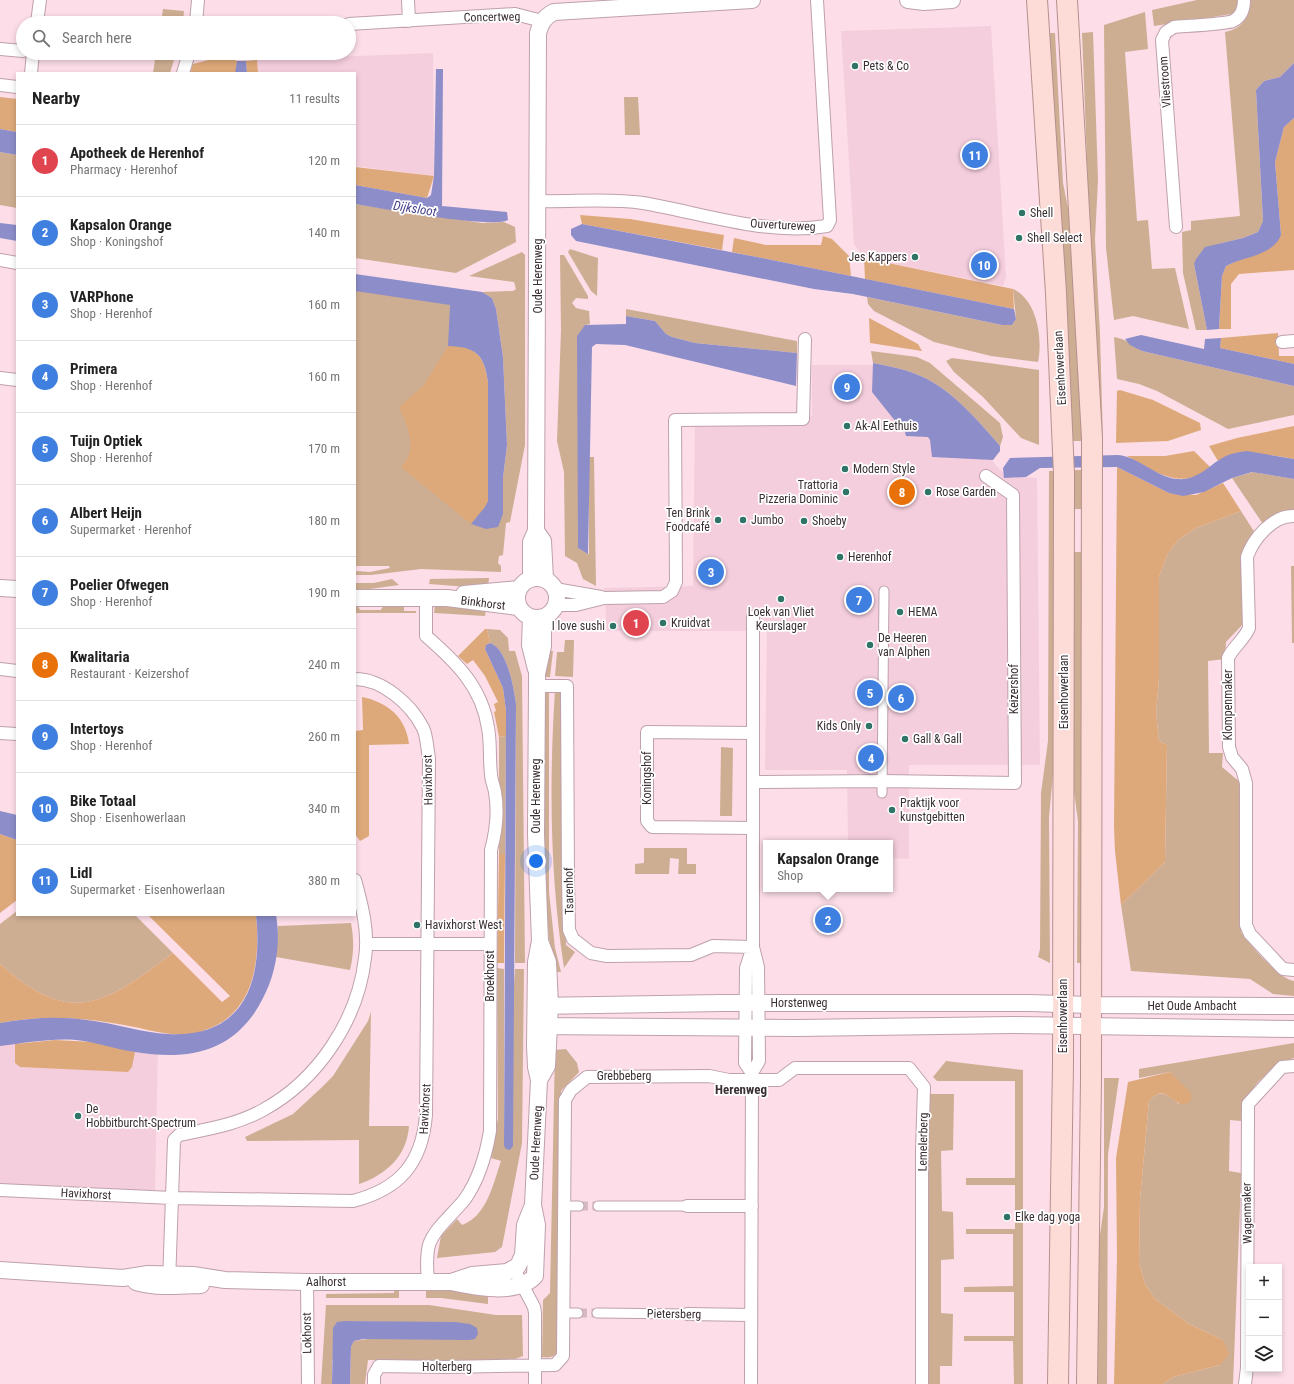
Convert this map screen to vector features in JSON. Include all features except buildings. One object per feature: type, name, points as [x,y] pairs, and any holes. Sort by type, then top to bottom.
[{"type":"main road","name":"Eisenhowerlaan","points":[[1037,0],[1064,438],[1063,1063],[1058,1384]]},
{"type":"main road","points":[[1067,0],[1092,438],[1087,1384]]},
{"type":"street","points":[[38,16],[40,0]]},
{"type":"street","points":[[197,16],[198,0]]},
{"type":"street","points":[[408,0],[409,21]]},
{"type":"street","points":[[542,21],[554,12],[752,0]]},
{"type":"street","name":"Ouvertureweg","points":[[539,201],[620,201],[764,226],[816,228],[827,226],[830,220],[817,0]]},
{"type":"street","points":[[908,0],[924,2],[952,0]]},
{"type":"street","name":"Vliestroom","points":[[1176,227],[1162,40],[1166,32],[1174,27],[1232,21],[1241,15],[1244,0]]},
{"type":"street","name":"Concertweg","points":[[356,24],[515,14],[542,21]]},
{"type":"street","name":"Oude Herenweg","points":[[542,21],[538,33],[539,201],[536,531],[543,541],[544,582]]},
{"type":"street","points":[[0,49],[16,50]]},
{"type":"street","points":[[31,72],[32,60]]},
{"type":"street","points":[[183,72],[187,60]]},
{"type":"street","points":[[0,85],[16,87]]},
{"type":"street","points":[[0,260],[16,263]]},
{"type":"street","points":[[556,605],[576,605],[604,598],[663,597],[672,591],[676,582],[676,420],[803,419],[805,339]]},
{"type":"street","points":[[0,378],[16,380]]},
{"type":"street","name":"Keizershof","points":[[753,782],[882,787],[1015,783],[1013,495],[986,476]]},
{"type":"street","name":"Klompenmaker","points":[[1294,516],[1278,519],[1251,546],[1247,557],[1249,628],[1246,636],[1232,650],[1228,658],[1228,747],[1232,757],[1242,769],[1246,783],[1246,925],[1250,934],[1283,969],[1294,970]]},
{"type":"street","points":[[544,582],[557,597],[556,605],[549,614],[537,617],[522,612],[518,607],[516,598],[518,589],[523,582],[544,582],[604,598]]},
{"type":"street","points":[[0,588],[16,589]]},
{"type":"street","name":"Binkhorst","points":[[447,598],[467,593],[518,589]]},
{"type":"street","points":[[882,787],[884,590]]},
{"type":"street","name":"Binkhorst","points":[[356,598],[447,598],[518,607]]},
{"type":"street","name":"Broekhorst","points":[[426,598],[426,636],[452,658],[473,685],[488,726],[491,748],[490,775],[495,793],[495,836],[491,850],[490,1131],[480,1172],[466,1198],[432,1237],[428,1246],[428,1281]]},
{"type":"street","name":"Oude Herenweg","points":[[521,1285],[530,1281],[535,1276],[536,1270],[537,1225],[533,1205],[539,1080],[547,1066],[543,1026],[543,1006],[536,962],[540,941],[536,835],[537,680],[543,646],[537,617]]},
{"type":"street","points":[[751,1384],[752,1077],[745,1062],[752,1028],[752,1003],[758,967],[753,947],[753,617]]},
{"type":"street","points":[[0,669],[16,671]]},
{"type":"street","name":"Havixhorst","points":[[0,1190],[172,1198],[353,1201],[370,1197],[393,1184],[417,1157],[424,1134],[428,944],[429,758],[423,728],[415,715],[395,695],[381,685],[364,679],[356,679]]},
{"type":"street","name":"Tsarenhof","points":[[537,680],[567,686],[568,879],[570,930],[573,939],[591,953],[607,956],[691,955],[713,946],[753,947]]},
{"type":"street","name":"Koningshof","points":[[753,733],[647,732],[647,821],[652,827],[753,828]]},
{"type":"street","points":[[0,733],[16,734]]},
{"type":"street","points":[[169,1280],[174,1140],[179,1135],[227,1126],[263,1110],[284,1096],[321,1061],[345,1026],[362,978],[366,957],[366,944],[362,904],[356,883]]},
{"type":"street","points":[[366,944],[490,944]]},
{"type":"street","name":"Horstenweg","points":[[543,1006],[752,1003],[1063,1003],[1090,1005]]},
{"type":"street","name":"Het Oude Ambacht","points":[[1090,1005],[1294,1006]]},
{"type":"street","name":"Horstenweg","points":[[543,1026],[752,1028],[1090,1027]]},
{"type":"street","name":"Het Oude Ambacht","points":[[1090,1027],[1294,1028]]},
{"type":"street","name":"Wagenmaker","points":[[1245,1384],[1247,1360],[1248,1104],[1282,1068],[1294,1066]]},
{"type":"street","name":"Lemelerberg","points":[[752,1077],[779,1080],[795,1068],[909,1068],[924,1087],[922,1151],[922,1384]]},
{"type":"street","name":"Grebbeberg","points":[[535,1366],[555,1365],[563,1356],[565,1100],[571,1090],[587,1077],[709,1076],[729,1080],[752,1077]]},
{"type":"street","name":"Oude Herenweg","points":[[514,1269],[518,1266],[523,1255],[525,1225],[533,1205]]},
{"type":"street","points":[[564,1206],[579,1206]]},
{"type":"street","points":[[598,1206],[752,1206]]},
{"type":"street","points":[[514,1269],[521,1285],[534,1307],[535,1312],[535,1384]]},
{"type":"street","name":"Aalhorst","points":[[451,1282],[472,1275],[502,1273],[514,1269]]},
{"type":"street","name":"Aalhorst","points":[[2,1271],[123,1278],[146,1285],[169,1280],[202,1285],[225,1280],[307,1282],[428,1281],[451,1282],[472,1287],[486,1288],[502,1288],[521,1285]]},
{"type":"street","name":"Lokhorst","points":[[307,1282],[308,1384]]},
{"type":"street","points":[[563,1313],[578,1313]]},
{"type":"street","name":"Pietersberg","points":[[597,1313],[751,1315]]},
{"type":"street","name":"Holterberg","points":[[374,1384],[374,1375],[379,1366],[535,1366]]},
{"type":"shaded area","points":[[1197,0],[1238,0],[1238,8],[1232,14],[1154,26],[1152,10]]},
{"type":"shaded area","points":[[1251,0],[1294,0],[1294,63],[1280,77],[1264,81],[1256,90],[1263,221],[1258,232],[1243,238],[1218,244],[1194,264],[1207,330],[1196,330],[1183,273],[1182,232],[1191,230],[1191,221],[1240,216],[1225,32],[1241,25],[1249,12]]},
{"type":"shaded area","points":[[163,9],[184,11],[184,16],[162,16]]},
{"type":"shaded area","points":[[1145,12],[1148,49],[1125,52],[1137,221],[1148,220],[1152,269],[1175,268],[1189,329],[1133,316],[1114,320],[1106,248],[1104,25]]},
{"type":"shaded area","points":[[991,26],[1006,277],[1003,286],[864,258],[854,244],[841,31]]},
{"type":"shaded area","points":[[1093,32],[1098,180],[1095,239],[1100,334],[1103,441],[1098,442],[1082,33]]},
{"type":"shaded area","points":[[1049,33],[1055,33],[1063,183],[1074,238],[1083,441],[1071,441],[1070,376]]},
{"type":"shaded area","points":[[433,53],[434,176],[356,166],[356,72],[258,72],[257,60],[356,60],[356,56]]},
{"type":"shaded area","points":[[155,60],[174,60],[170,72],[153,72]]},
{"type":"shaded area","points":[[208,60],[237,61],[236,72],[190,72],[193,64]]},
{"type":"shaded area","points":[[257,60],[258,72],[247,72],[246,61]]},
{"type":"shaded area","points":[[0,97],[16,99],[16,132],[0,129]]},
{"type":"shaded area","points":[[624,97],[638,97],[640,135],[625,135]]},
{"type":"shaded area","points":[[1294,118],[1294,270],[1239,274],[1231,284],[1231,329],[1219,329],[1222,276],[1226,266],[1257,254],[1281,235],[1275,162],[1284,127]]},
{"type":"shaded area","points":[[0,152],[16,155],[16,208],[0,205]]},
{"type":"shaded area","points":[[356,167],[434,176],[427,198],[356,185]]},
{"type":"shaded area","points":[[356,204],[482,223],[504,222],[515,227],[516,242],[456,273],[356,258]]},
{"type":"shaded area","points":[[580,215],[630,219],[724,235],[722,250],[582,224]]},
{"type":"shaded area","points":[[823,236],[832,239],[849,256],[851,276],[732,252],[734,238],[766,245],[821,245]]},
{"type":"shaded area","points":[[570,249],[598,258],[597,296],[591,291],[568,252]]},
{"type":"shaded area","points":[[522,252],[525,255],[525,445],[510,522],[506,523],[503,555],[499,556],[498,563],[501,566],[501,572],[421,569],[371,575],[356,575],[356,571],[370,572],[390,568],[389,566],[356,566],[356,279],[459,290],[503,478],[507,445],[503,357],[496,309],[492,298],[482,292],[513,291],[516,289],[514,282],[469,276]]},
{"type":"shaded area","points":[[560,255],[564,255],[588,296],[588,299],[576,298],[572,303],[576,308],[589,311],[590,324],[585,325],[578,548],[589,554],[589,457],[594,457],[596,586],[583,579],[577,563],[565,556],[564,472],[557,441],[561,330]]},
{"type":"shaded area","points":[[864,258],[1013,289],[1014,309],[865,279]]},
{"type":"shaded area","points":[[1013,289],[1021,294],[1033,311],[1039,331],[1040,342],[1038,362],[991,356],[934,342],[874,311],[868,304],[867,297],[1002,325],[1012,325],[1016,319]]},
{"type":"shaded area","points":[[626,309],[797,341],[797,353],[695,343],[666,334],[655,321],[626,316]]},
{"type":"shaded area","points":[[869,318],[918,344],[922,351],[870,343]]},
{"type":"shaded area","points":[[1278,333],[1279,356],[1294,356],[1294,364],[1220,348],[1221,338]]},
{"type":"shaded area","points":[[1114,337],[1126,341],[1142,351],[1294,386],[1294,415],[1228,429],[1157,391],[1139,384],[1117,379]]},
{"type":"shaded area","points":[[448,346],[466,348],[477,354],[484,365],[488,382],[488,501],[471,524],[401,467],[409,453],[410,437],[399,407],[423,386]]},
{"type":"shaded area","points":[[871,351],[917,357],[930,363],[1000,423],[1003,437],[1000,446],[969,412],[943,389],[912,372],[873,363]]},
{"type":"shaded area","points":[[952,358],[1039,370],[1039,445],[1021,438],[983,397],[954,372],[946,361]]},
{"type":"shaded area","points":[[812,365],[875,365],[934,434],[987,455],[1006,476],[1037,478],[1040,765],[909,765],[909,859],[893,858],[893,840],[848,840],[847,770],[765,770],[767,631],[607,631],[604,588],[693,586],[695,418],[812,416]]},
{"type":"shaded area","points":[[1120,390],[1153,400],[1200,423],[1201,430],[1168,441],[1116,443],[1117,391]]},
{"type":"shaded area","points":[[1294,426],[1294,459],[1245,454],[1226,457],[1218,461],[1209,446],[1237,438]]},
{"type":"shaded area","points":[[1194,451],[1210,467],[1197,476],[1179,479],[1160,474],[1127,456],[1165,456]]},
{"type":"shaded area","points":[[1117,467],[1169,493],[1196,495],[1223,483],[1241,511],[1196,528],[1178,540],[1167,555],[1159,577],[1159,679],[1156,712],[1159,741],[1167,745],[1165,862],[1121,905],[1114,827]]},
{"type":"shaded area","points":[[1072,470],[1084,470],[1085,509],[1072,509]]},
{"type":"shaded area","points":[[1049,471],[1058,471],[1056,742],[1049,817],[1050,963],[1038,957],[1040,949],[1041,793],[1048,741]]},
{"type":"shaded area","points":[[1253,472],[1294,479],[1294,511],[1263,524],[1232,478]]},
{"type":"shaded area","points":[[1241,511],[1255,533],[1243,624],[1226,642],[1225,659],[1208,661],[1209,753],[1223,753],[1222,767],[1241,783],[1241,932],[1258,953],[1273,968],[1281,975],[1294,981],[1294,996],[1273,994],[1250,979],[1131,971],[1121,905],[1165,862],[1167,745],[1159,741],[1156,712],[1159,679],[1159,577],[1167,555],[1178,540],[1196,528]]},
{"type":"shaded area","points":[[1072,552],[1085,552],[1082,963],[1077,963],[1078,821],[1071,769]]},
{"type":"shaded area","points":[[1291,566],[1294,566],[1294,643],[1292,643]]},
{"type":"shaded area","points":[[489,578],[488,587],[481,588],[429,584],[430,579]]},
{"type":"shaded area","points":[[392,579],[399,585],[356,591],[356,583],[374,583]]},
{"type":"shaded area","points":[[404,604],[404,611],[416,611],[416,613],[356,613],[356,606],[358,606],[360,610],[381,610],[383,606]]},
{"type":"shaded area","points":[[435,605],[486,609],[485,616],[434,613]]},
{"type":"shaded area","points":[[485,629],[487,629],[490,643],[486,645],[485,649],[503,688],[506,711],[506,736],[499,737],[494,712],[496,711],[494,704],[498,702],[485,676],[473,660],[467,664],[458,656]]},
{"type":"shaded area","points":[[487,629],[500,630],[508,638],[509,651],[515,651],[522,676],[525,963],[515,963],[516,704],[509,670],[501,653],[496,646],[490,643]]},
{"type":"shaded area","points":[[565,640],[574,640],[573,677],[555,676],[557,652],[564,652]]},
{"type":"shaded area","points":[[547,651],[553,651],[550,677],[545,677]]},
{"type":"shaded area","points":[[555,691],[563,692],[566,945],[575,952],[564,968],[559,933],[553,864],[552,760]]},
{"type":"shaded area","points":[[544,693],[549,693],[549,892],[555,948],[561,972],[555,972],[549,938],[543,874]]},
{"type":"shaded area","points":[[362,697],[371,699],[394,712],[404,726],[409,744],[369,745],[369,836],[360,841],[356,835],[356,731],[363,730]]},
{"type":"shaded area","points":[[506,736],[505,854],[499,854],[499,737]]},
{"type":"shaded area","points":[[721,747],[733,748],[732,816],[720,816]]},
{"type":"shaded area","points":[[0,834],[16,840],[16,901],[0,913]]},
{"type":"shaded area","points":[[644,848],[687,848],[687,864],[696,864],[696,874],[678,874],[679,859],[670,858],[669,874],[635,874],[635,864],[644,863]]},
{"type":"shaded area","points":[[499,854],[505,854],[504,963],[497,963]]},
{"type":"shaded area","points":[[16,912],[16,916],[136,916],[173,953],[128,985],[108,996],[88,1002],[69,1002],[48,997],[25,984],[0,964],[0,924]]},
{"type":"shaded area","points":[[149,916],[256,916],[256,963],[247,993],[239,1006],[229,1017],[215,1026],[197,1033],[186,1035],[167,1034],[121,1024],[84,1019],[42,1018],[0,1023],[0,964],[25,984],[48,997],[69,1002],[88,1002],[108,996],[128,985],[173,953],[222,1002],[230,996]]},
{"type":"shaded area","points":[[351,923],[353,946],[350,970],[276,957],[278,926]]},
{"type":"shaded area","points":[[497,968],[504,969],[504,1146],[515,969],[524,969],[522,1143],[502,1247],[495,1252],[437,1258],[441,1236],[457,1219],[462,1225],[471,1221],[483,1207],[492,1189],[501,1161],[491,1158],[498,1118]]},
{"type":"shaded area","points":[[371,1012],[369,1126],[409,1126],[404,1146],[393,1163],[378,1175],[359,1184],[359,1140],[247,1141],[245,1137],[293,1114],[333,1076],[368,1021]]},
{"type":"shaded area","points":[[55,1040],[94,1042],[135,1052],[132,1067],[128,1072],[20,1067],[15,1063],[15,1044]]},
{"type":"shaded area","name":"De Hobbitburcht-Spectrum","points":[[0,1042],[158,1045],[155,1194],[0,1187]]},
{"type":"shaded area","points":[[1294,1043],[1294,1058],[1276,1065],[1258,1082],[1244,1101],[1241,1121],[1230,1120],[1229,1171],[1241,1173],[1233,1384],[1163,1384],[1173,1377],[1220,1365],[1223,1340],[1189,1324],[1155,1299],[1145,1284],[1139,1263],[1140,1199],[1149,1101],[1157,1095],[1164,1094],[1171,1097],[1179,1104],[1170,1072],[1139,1078],[1139,1069]]},
{"type":"shaded area","points":[[566,1049],[577,1063],[579,1072],[561,1091],[560,1342],[559,1348],[554,1356],[542,1357],[543,1300],[550,1293],[555,1050]]},
{"type":"shaded area","points":[[946,1061],[1023,1070],[1023,1384],[1014,1384],[1013,1341],[964,1341],[964,1336],[1014,1336],[1014,1292],[964,1292],[964,1287],[1013,1286],[1013,1234],[966,1234],[966,1229],[1015,1229],[1015,1185],[966,1185],[966,1178],[1015,1178],[1015,1081],[937,1081],[933,1077]]},
{"type":"shaded area","points":[[1170,1072],[1192,1096],[1190,1101],[1184,1105],[1163,1094],[1154,1096],[1149,1101],[1140,1199],[1139,1263],[1145,1284],[1155,1299],[1189,1324],[1223,1340],[1229,1354],[1220,1365],[1173,1377],[1163,1384],[1114,1384],[1117,1258],[1116,1158],[1128,1082]]},
{"type":"shaded area","points":[[1104,1078],[1119,1078],[1108,1154],[1107,1384],[1096,1384],[1096,1263],[1104,1207]]},
{"type":"shaded area","points":[[929,1094],[954,1094],[953,1150],[941,1151],[942,1211],[953,1212],[954,1259],[941,1260],[941,1313],[953,1314],[952,1366],[940,1366],[940,1384],[928,1384]]},
{"type":"shaded area","points":[[394,1288],[399,1288],[399,1298],[326,1298],[326,1294],[394,1293]]},
{"type":"shaded area","points":[[426,1288],[457,1289],[488,1295],[488,1304],[441,1298],[426,1298]]},
{"type":"shaded area","points":[[326,1305],[429,1305],[496,1315],[522,1315],[523,1356],[512,1360],[368,1360],[365,1384],[350,1384],[351,1347],[354,1341],[470,1324],[344,1321],[332,1361],[332,1384],[321,1384]]},
{"type":"water","points":[[237,61],[246,61],[247,72],[235,72]]},
{"type":"water","points":[[1294,63],[1294,118],[1284,127],[1275,162],[1281,235],[1272,247],[1258,255],[1226,266],[1222,276],[1219,329],[1207,330],[1194,264],[1205,247],[1243,238],[1258,232],[1263,221],[1256,90],[1264,81],[1280,77]]},
{"type":"water","name":"Dijksloot","points":[[436,69],[443,69],[442,206],[507,212],[508,220],[498,222],[480,222],[459,220],[356,204],[356,185],[427,198],[431,195],[434,176]]},
{"type":"water","points":[[0,129],[16,132],[16,155],[0,152]]},
{"type":"water","points":[[0,223],[16,225],[16,241],[0,238]]},
{"type":"water","points":[[582,224],[757,257],[1014,309],[1016,319],[1012,325],[1002,325],[853,294],[814,289],[576,241],[571,235],[571,229]]},
{"type":"water","points":[[356,274],[482,292],[492,298],[496,309],[503,357],[507,445],[503,478],[503,514],[498,527],[486,529],[471,524],[488,501],[488,382],[484,365],[477,354],[466,348],[448,346],[450,305],[356,291]]},
{"type":"water","points":[[626,316],[655,321],[666,334],[695,343],[797,353],[796,386],[625,345],[596,344],[592,347],[588,554],[578,548],[577,336],[585,325],[626,324]]},
{"type":"water","points":[[1141,335],[1204,349],[1205,339],[1221,338],[1220,348],[1294,364],[1294,386],[1142,351],[1130,345],[1125,339]]},
{"type":"water","points":[[873,363],[912,372],[943,389],[977,420],[1000,446],[1000,451],[993,460],[932,457],[930,440],[928,437],[906,436],[904,428],[900,427],[872,392]]},
{"type":"water","points":[[1247,451],[1294,459],[1294,479],[1252,472],[1232,478],[1204,492],[1183,496],[1169,493],[1117,467],[1040,468],[1026,477],[1004,478],[1003,468],[1010,458],[1118,455],[1133,459],[1162,475],[1177,479],[1185,479],[1198,475],[1226,456]]},
{"type":"water","points":[[490,643],[496,646],[501,653],[509,670],[516,704],[513,1146],[510,1150],[506,1149],[504,1146],[506,711],[503,688],[485,649],[486,645]]},
{"type":"water","points":[[0,811],[16,815],[16,840],[0,834]]},
{"type":"water","points":[[256,916],[276,916],[278,937],[276,959],[271,980],[262,1000],[251,1018],[238,1031],[224,1042],[209,1049],[174,1055],[155,1054],[135,1052],[76,1040],[48,1040],[0,1046],[0,1023],[22,1020],[54,1018],[97,1021],[149,1032],[168,1034],[194,1033],[215,1026],[232,1016],[244,1001],[252,983],[256,962]]},
{"type":"water","points":[[337,1322],[455,1322],[470,1324],[477,1328],[478,1334],[475,1339],[469,1340],[363,1339],[354,1341],[351,1347],[350,1384],[332,1384],[333,1328]]},
{"type":"tunnel","points":[[579,1206],[598,1206]]},
{"type":"tunnel","points":[[578,1313],[597,1313]]},
{"type":"place","name":"Pets & Co","points":[[855,66]]},
{"type":"place","name":"Lidl","points":[[975,155]]},
{"type":"place","name":"Shell","points":[[1022,213]]},
{"type":"place","name":"Shell Select","points":[[1019,238]]},
{"type":"place","name":"Jes Kappers","points":[[915,257]]},
{"type":"place","name":"Bike Totaal","points":[[984,265]]},
{"type":"place","name":"Intertoys","points":[[847,387]]},
{"type":"place","name":"Ak-Al Eethuis","points":[[847,426]]},
{"type":"place","name":"Modern Style","points":[[845,469]]},
{"type":"place","name":"Trattoria Pizzeria Dominic","points":[[846,492]]},
{"type":"place","name":"Kwalitaria","points":[[902,492]]},
{"type":"place","name":"Rose Garden","points":[[928,492]]},
{"type":"place","name":"Ten Brink Foodcafé","points":[[718,520]]},
{"type":"place","name":"Jumbo","points":[[743,520]]},
{"type":"place","name":"Shoeby","points":[[804,521]]},
{"type":"place","name":"Herenhof","points":[[840,557]]},
{"type":"place","name":"VARPhone","points":[[711,572]]},
{"type":"place","name":"Loek van Vliet Keurslager","points":[[781,599]]},
{"type":"place","name":"Poelier Ofwegen","points":[[859,600]]},
{"type":"place","name":"HEMA","points":[[900,612]]},
{"type":"place","name":"Apotheek de Herenhof","points":[[636,623]]},
{"type":"place","name":"Kruidvat","points":[[663,623]]},
{"type":"place","name":"I love sushi","points":[[613,626]]},
{"type":"place","name":"De Heeren van Alphen","points":[[870,645]]},
{"type":"place","name":"Tuijn Optiek","points":[[870,693]]},
{"type":"place","name":"Albert Heijn","points":[[901,698]]},
{"type":"place","name":"Kids Only","points":[[869,726]]},
{"type":"place","name":"Gall & Gall","points":[[905,739]]},
{"type":"place","name":"Primera","points":[[871,758]]},
{"type":"place","name":"Praktijk voor kunstgebitten","points":[[892,810]]},
{"type":"place","name":"Kapsalon Orange","points":[[828,920]]},
{"type":"place","name":"Havixhorst West","points":[[417,925]]},
{"type":"place","name":"De Hobbitburcht-Spectrum","points":[[78,1116]]},
{"type":"place","name":"Elke dag yoga","points":[[1007,1217]]},
{"type":"district","name":"Herenweg","points":[[741,1089]]}]
